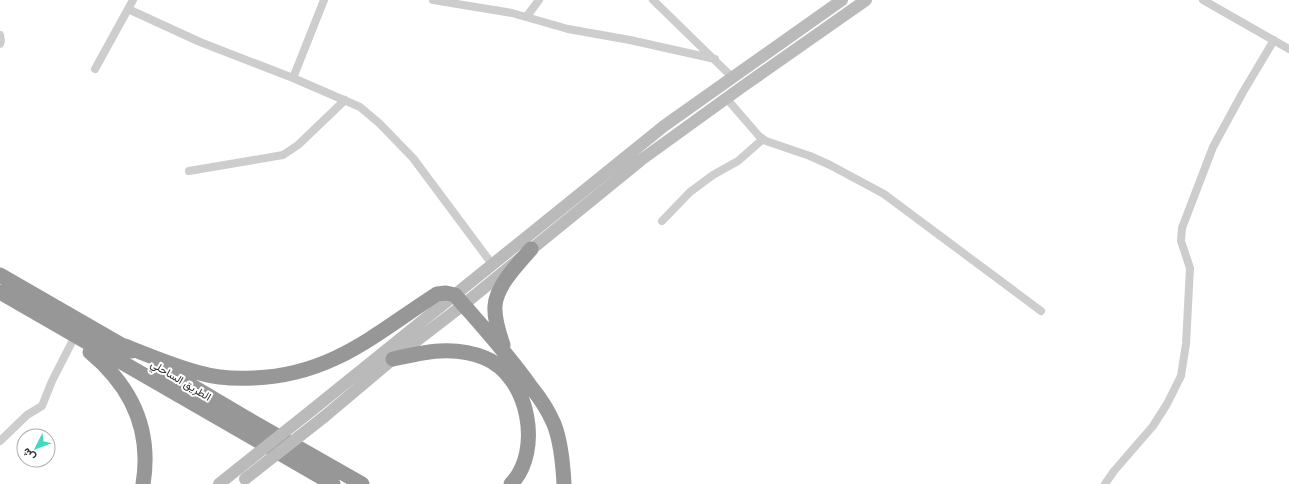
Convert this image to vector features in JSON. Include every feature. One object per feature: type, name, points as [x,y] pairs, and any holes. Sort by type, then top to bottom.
[{"type":"highway","points":[[505,352],[497,327],[495,306],[497,295],[502,286],[531,249]]},
{"type":"highway","name":"الطريق الساحلي","points":[[0,275],[362,484]]},
{"type":"highway","name":"الطريق الساحلي","points":[[0,292],[70,335],[150,378],[333,484]]},
{"type":"highway","points":[[125,346],[201,374],[238,379],[282,376],[312,368],[340,357],[379,334],[437,294],[446,293],[459,300],[505,352],[544,404],[554,424],[560,445],[564,484]]},
{"type":"highway","points":[[70,335],[105,364],[126,392],[134,407],[144,439],[145,456],[143,484]]},
{"type":"highway","points":[[392,360],[428,351],[452,350],[486,358],[504,372],[515,384],[524,405],[528,426],[528,448],[517,478],[511,484]]},
{"type":"highway","points":[[300,465],[323,484]]},
{"type":"main road","points":[[243,482],[392,360],[459,300],[492,264],[664,126],[842,0]]},
{"type":"main road","points":[[219,484],[312,410],[459,300],[531,249],[641,160],[726,98],[866,0]]},
{"type":"street","points":[[95,69],[133,0]]},
{"type":"street","points":[[293,78],[324,0]]},
{"type":"street","points":[[433,0],[527,16],[568,28],[715,59]]},
{"type":"street","points":[[527,16],[539,0]]},
{"type":"street","points":[[653,0],[733,78]]},
{"type":"street","points":[[1203,0],[1289,49]]},
{"type":"street","points":[[128,9],[200,42],[345,100],[360,107],[370,114],[413,158],[492,264]]},
{"type":"street","points":[[0,34],[0,44]]},
{"type":"street","points":[[1105,484],[1153,426],[1167,404],[1181,376],[1186,344],[1190,268],[1181,241],[1182,228],[1213,147],[1274,40]]},
{"type":"street","points":[[726,98],[763,139],[830,165],[884,194],[1041,311]]},
{"type":"street","points":[[189,171],[283,155],[298,145],[345,100]]},
{"type":"street","points":[[662,221],[690,192],[713,175],[738,160],[763,139]]},
{"type":"street","points":[[0,441],[27,415],[42,406],[70,335]]}]
